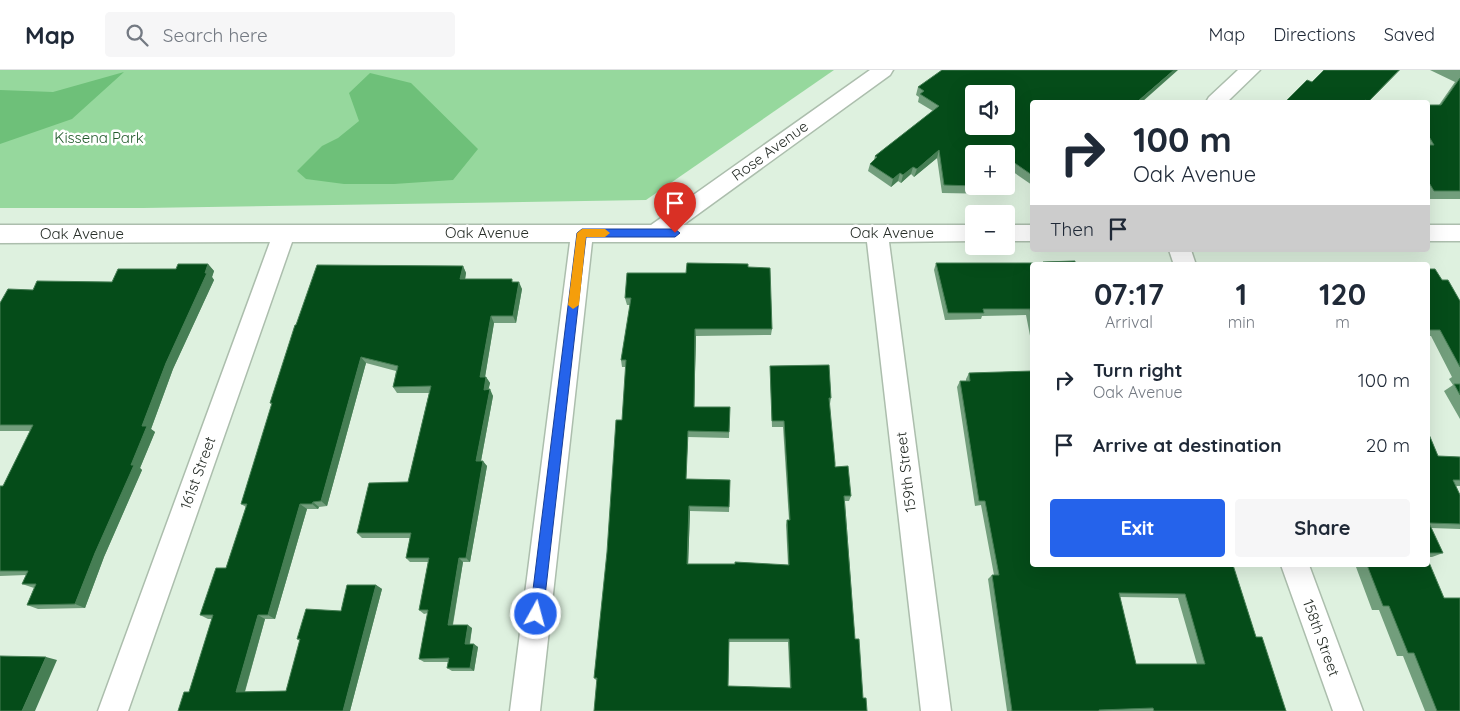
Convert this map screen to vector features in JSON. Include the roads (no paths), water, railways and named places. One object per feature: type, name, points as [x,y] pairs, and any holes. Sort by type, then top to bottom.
[{"type":"street","name":"Rose Avenue","points":[[656,233],[883,70]]},
{"type":"street","points":[[1218,100],[1250,70]]},
{"type":"street","points":[[525,711],[582,233]]},
{"type":"street","name":"159th Street","points":[[877,233],[936,711]]},
{"type":"street","name":"Oak Avenue","points":[[0,234],[965,233]]},
{"type":"street","points":[[1015,233],[1030,234]]},
{"type":"street","points":[[1430,233],[1460,233]]},
{"type":"street","name":"161st Street","points":[[113,711],[284,234]]},
{"type":"street","name":"158th Street","points":[[1296,567],[1348,711]]},
{"type":"park label","name":"Kissena Park","points":[[99,138]]}]
